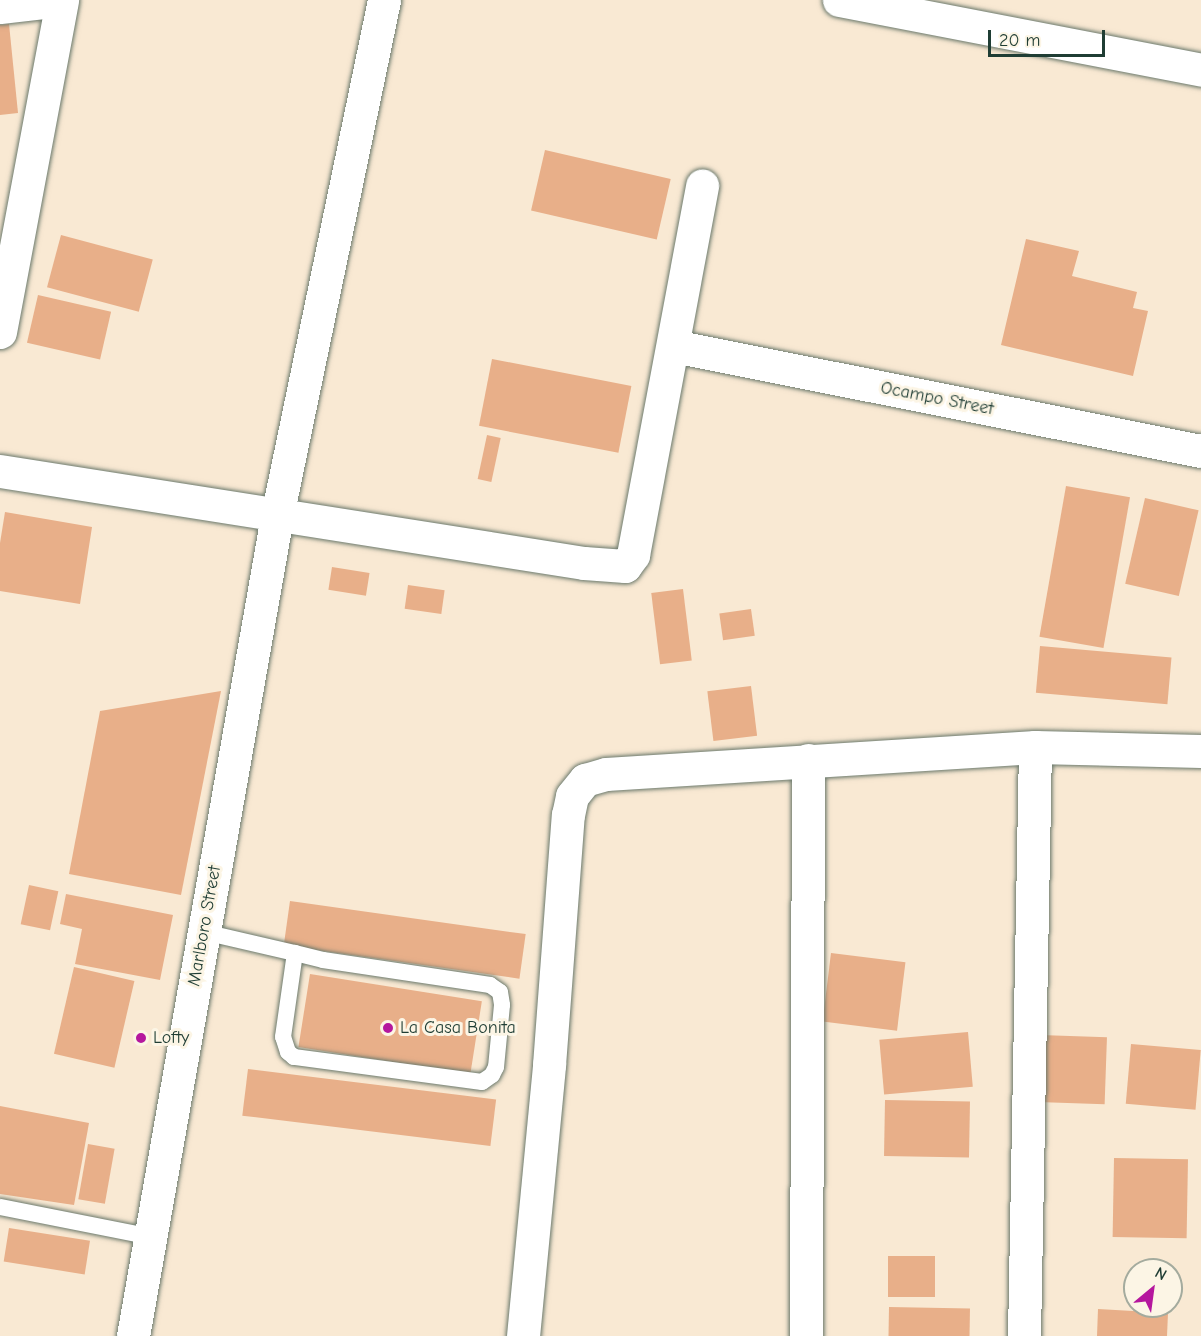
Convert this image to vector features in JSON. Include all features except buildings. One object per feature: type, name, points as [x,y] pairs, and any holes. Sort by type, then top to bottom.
[{"type":"street","points":[[0,7],[61,0],[12,212],[0,332]]},
{"type":"street","name":"Marlboro Street","points":[[133,1336],[278,516],[384,0]]},
{"type":"street","points":[[839,0],[1201,70]]},
{"type":"street","points":[[0,471],[603,566],[625,566],[633,555],[702,185]]},
{"type":"street","name":"Ocampo Street","points":[[673,346],[1201,452]]},
{"type":"street","points":[[524,1336],[549,1065],[568,815],[572,796],[585,780],[606,774],[1035,747],[1201,751]]},
{"type":"street","points":[[1024,1336],[1035,747]]},
{"type":"street","points":[[806,1336],[808,760]]},
{"type":"lane","points":[[204,932],[295,953],[490,985],[500,992],[502,1005],[496,1067],[492,1076],[482,1082],[294,1057],[288,1052],[283,1037],[295,953]]},
{"type":"lane","points":[[0,1207],[151,1238]]},
{"type":"place","name":"La Casa Bonita","points":[[388,1028]]},
{"type":"place","name":"Lofty","points":[[141,1038]]}]
